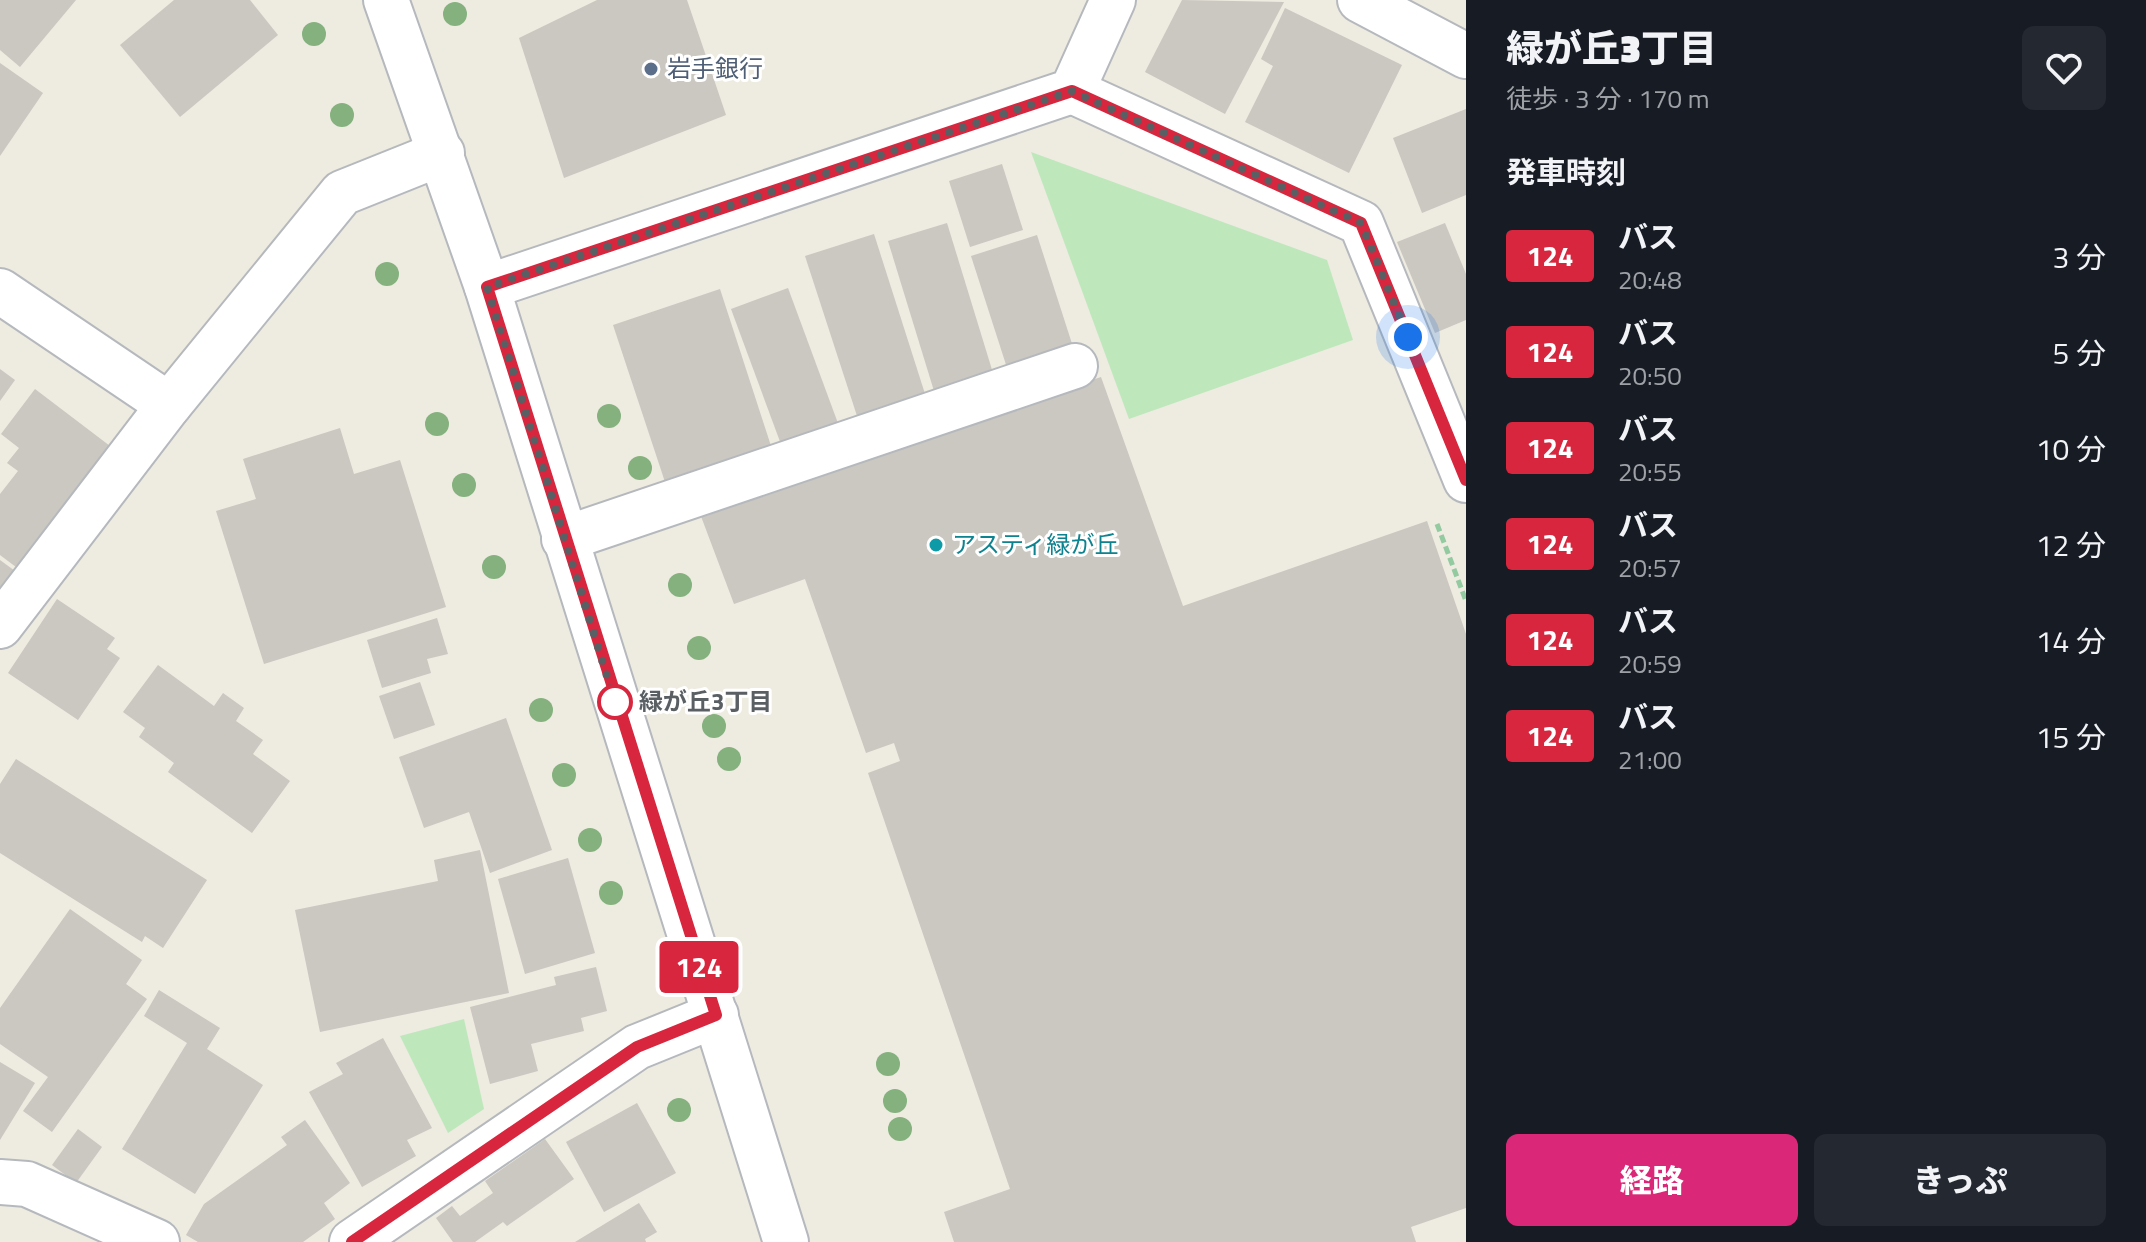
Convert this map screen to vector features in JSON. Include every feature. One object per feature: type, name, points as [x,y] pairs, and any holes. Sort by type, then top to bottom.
[{"type":"street","points":[[386,0],[487,287],[786,1242]]},
{"type":"street","points":[[1072,91],[1113,0]]},
{"type":"street","points":[[1360,0],[1466,56]]},
{"type":"street","points":[[487,287],[1072,91],[1361,223],[1466,480]]},
{"type":"street","points":[[0,626],[169,405],[342,193],[442,153]]},
{"type":"street","points":[[0,291],[169,405]]},
{"type":"street","points":[[564,539],[1075,366]]},
{"type":"street","points":[[352,1242],[637,1047],[716,1015]]},
{"type":"street","points":[[0,1182],[27,1184],[157,1242]]},
{"type":"green space","points":[[1031,152],[1327,260],[1353,340],[1129,419]]},
{"type":"green space","points":[[464,1019],[484,1109],[448,1133],[400,1036]]},
{"type":"building","points":[[0,0],[76,0],[20,67],[0,50]]},
{"type":"building","points":[[174,0],[250,0],[278,35],[180,117],[120,45]]},
{"type":"building","points":[[597,0],[687,0],[726,115],[564,178],[519,38]]},
{"type":"building","points":[[1182,0],[1284,2],[1225,114],[1145,72]]},
{"type":"building","points":[[1285,8],[1402,65],[1349,173],[1245,122],[1273,66],[1261,59]]},
{"type":"building","points":[[0,63],[43,93],[0,156]]},
{"type":"building","points":[[1466,109],[1466,195],[1422,213],[1393,138]]},
{"type":"building","points":[[1002,164],[1023,230],[970,247],[949,181]]},
{"type":"building","points":[[947,223],[993,373],[934,391],[888,241]]},
{"type":"building","points":[[1445,223],[1466,274],[1466,320],[1435,333],[1397,242]]},
{"type":"building","points":[[874,234],[926,397],[858,419],[805,256]]},
{"type":"building","points":[[1037,235],[1075,353],[1009,374],[971,256]]},
{"type":"building","points":[[788,288],[839,426],[782,447],[731,309]]},
{"type":"building","points":[[720,289],[771,446],[665,482],[613,325]]},
{"type":"building","points":[[0,369],[15,380],[0,401]]},
{"type":"building","points":[[1101,377],[1183,606],[1427,521],[1466,634],[1466,1208],[1411,1227],[1416,1242],[954,1242],[944,1212],[1010,1189],[868,773],[900,761],[894,743],[866,753],[805,579],[734,604],[699,511]]},
{"type":"building","points":[[35,389],[110,446],[16,567],[0,555],[0,494],[18,471],[7,463],[19,448],[1,434]]},
{"type":"building","points":[[340,428],[354,474],[400,460],[446,607],[264,664],[216,511],[256,499],[243,459]]},
{"type":"building","points":[[0,560],[15,571],[0,591]]},
{"type":"building","points":[[57,599],[115,638],[107,649],[120,658],[78,720],[8,673]]},
{"type":"building","points":[[437,618],[448,654],[427,659],[431,673],[382,688],[367,640]]},
{"type":"building","points":[[158,665],[214,706],[223,693],[244,708],[236,721],[263,740],[253,754],[290,781],[252,833],[168,772],[174,763],[139,737],[145,728],[123,712]]},
{"type":"building","points":[[420,682],[435,725],[394,739],[379,696]]},
{"type":"building","points":[[506,718],[552,850],[490,873],[469,812],[424,828],[399,757]]},
{"type":"building","points":[[16,759],[207,880],[163,948],[145,936],[142,942],[0,853],[0,784]]},
{"type":"building","points":[[480,850],[509,993],[320,1032],[295,910],[438,881],[434,860]]},
{"type":"building","points":[[568,858],[595,953],[525,974],[498,879]]},
{"type":"building","points":[[70,909],[142,960],[126,984],[147,999],[52,1132],[23,1111],[48,1077],[0,1044],[0,1008]]},
{"type":"building","points":[[596,967],[607,1011],[581,1018],[584,1031],[531,1044],[538,1071],[490,1084],[470,1007],[556,985],[554,977]]},
{"type":"building","points":[[159,990],[220,1028],[207,1049],[263,1085],[195,1194],[122,1149],[187,1043],[144,1016]]},
{"type":"building","points":[[383,1038],[432,1128],[407,1140],[416,1156],[362,1187],[309,1092],[343,1074],[336,1063]]},
{"type":"building","points":[[0,1062],[35,1083],[0,1140]]},
{"type":"building","points":[[637,1103],[676,1173],[604,1212],[566,1142]]},
{"type":"building","points":[[305,1120],[350,1183],[324,1203],[335,1219],[303,1242],[198,1242],[186,1235],[204,1204],[287,1145],[281,1137]]},
{"type":"building","points":[[78,1129],[102,1147],[76,1183],[52,1165]]},
{"type":"building","points":[[545,1139],[574,1179],[507,1226],[503,1222],[475,1242],[453,1242],[436,1218],[452,1206],[460,1216],[493,1193],[485,1181]]},
{"type":"building","points":[[639,1203],[657,1232],[645,1239],[646,1242],[575,1242]]},
{"type":"bus line","name":"124","points":[[352,1242],[637,1047],[716,1015],[601,658],[487,287],[1072,91],[1361,223],[1466,480]]},
{"type":"place","name":"岩手銀行","points":[[651,69]]},
{"type":"place","name":"アスティ緑が丘","points":[[936,545]]},
{"type":"place","name":"緑が丘3丁目","points":[[615,702]]},
{"type":"route","points":[[615,702],[487,287],[1072,91],[1361,223],[1408,337]]}]
